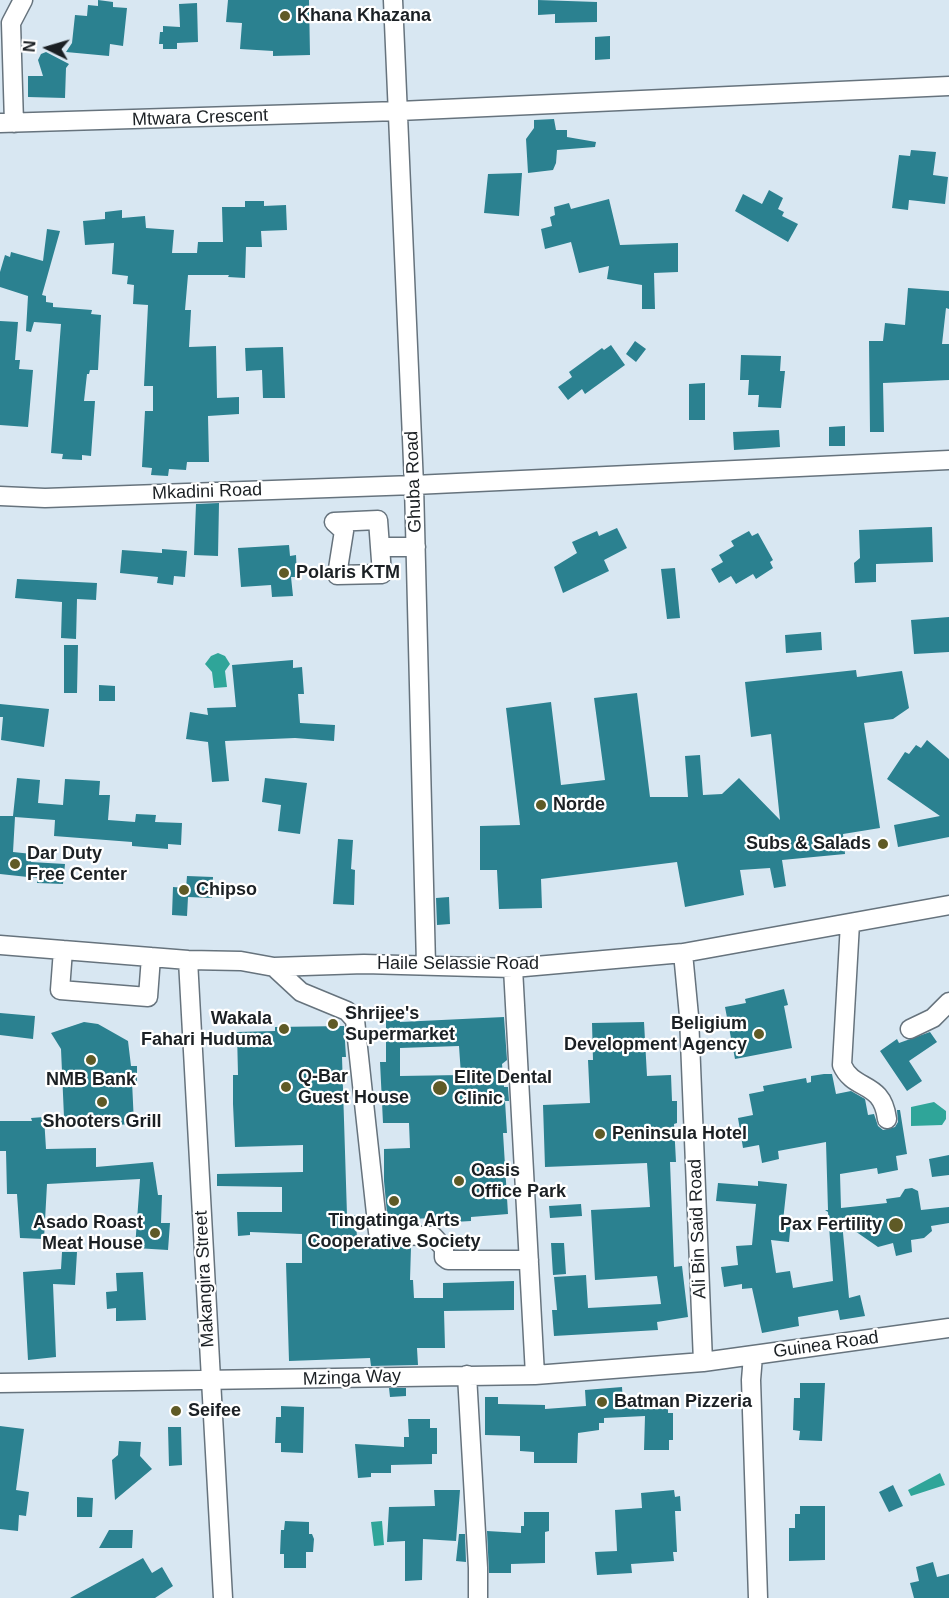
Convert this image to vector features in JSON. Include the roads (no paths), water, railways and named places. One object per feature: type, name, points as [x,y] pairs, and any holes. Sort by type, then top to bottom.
[{"type":"street","points":[[7,123],[5,21],[23,0]]},
{"type":"street","name":"Ghuba Road","points":[[393,0],[414,485],[426,965]]},
{"type":"street","name":"Mtwara Crescent","points":[[7,123],[399,111],[949,86]]},
{"type":"street","name":"Mkadini Road","points":[[0,496],[45,498],[414,485],[949,460]]},
{"type":"street","points":[[380,547],[416,547]]},
{"type":"street","name":"Haile Selassie Road","points":[[0,945],[188,960],[241,961],[274,967],[364,964],[513,968],[683,953],[949,905]]},
{"type":"street","points":[[850,923],[842,1065],[851,1077],[878,1095],[885,1103],[887,1119]]},
{"type":"street","points":[[63,950],[60,990],[148,997],[151,957]]},
{"type":"street","name":"Ali Bin Said Road","points":[[683,953],[688,1016],[703,1362]]},
{"type":"street","name":"Makangira Street","points":[[188,960],[223,1598]]},
{"type":"street","points":[[274,967],[301,992],[347,1011],[355,1020],[378,1232],[385,1236],[433,1236],[444,1248],[444,1257],[448,1260],[529,1260]]},
{"type":"street","points":[[513,968],[535,1375]]},
{"type":"street","points":[[910,1029],[933,1018],[949,1002]]},
{"type":"street","name":"Guinea Road","points":[[703,1362],[949,1328]]},
{"type":"street","points":[[753,1356],[751,1380],[758,1598]]},
{"type":"street","name":"Mzinga Way","points":[[0,1383],[210,1382],[535,1375],[703,1362]]},
{"type":"street","points":[[467,1375],[478,1598]]},
{"type":"place","name":"Khana Khazana","points":[[285,16]]},
{"type":"place","name":"Polaris KTM","points":[[284,573]]},
{"type":"place","name":"Norde","points":[[541,805]]},
{"type":"place","name":"Subs & Salads","points":[[883,844]]},
{"type":"place","name":"Dar Duty Free Center","points":[[15,864]]},
{"type":"place","name":"Chipso","points":[[184,890]]},
{"type":"place","name":"Shrijee's Supermarket","points":[[333,1024]]},
{"type":"place","name":"Wakala Fahari Huduma","points":[[284,1029]]},
{"type":"place","name":"Beligium Development Agency","points":[[759,1034]]},
{"type":"place","name":"NMB Bank","points":[[91,1060]]},
{"type":"place","name":"Q-Bar Guest House","points":[[286,1087]]},
{"type":"place","name":"Elite Dental Clinic","points":[[440,1088]]},
{"type":"place","name":"Shooters Grill","points":[[102,1102]]},
{"type":"place","name":"Peninsula Hotel","points":[[600,1134]]},
{"type":"place","name":"Oasis Office Park","points":[[459,1181]]},
{"type":"place","name":"Tingatinga Arts Cooperative Society","points":[[394,1201]]},
{"type":"place","name":"Pax Fertility","points":[[896,1225]]},
{"type":"place","name":"Asado Roast Meat House","points":[[155,1233]]},
{"type":"place","name":"Batman Pizzeria","points":[[602,1402]]},
{"type":"place","name":"Seifee","points":[[176,1411]]}]
